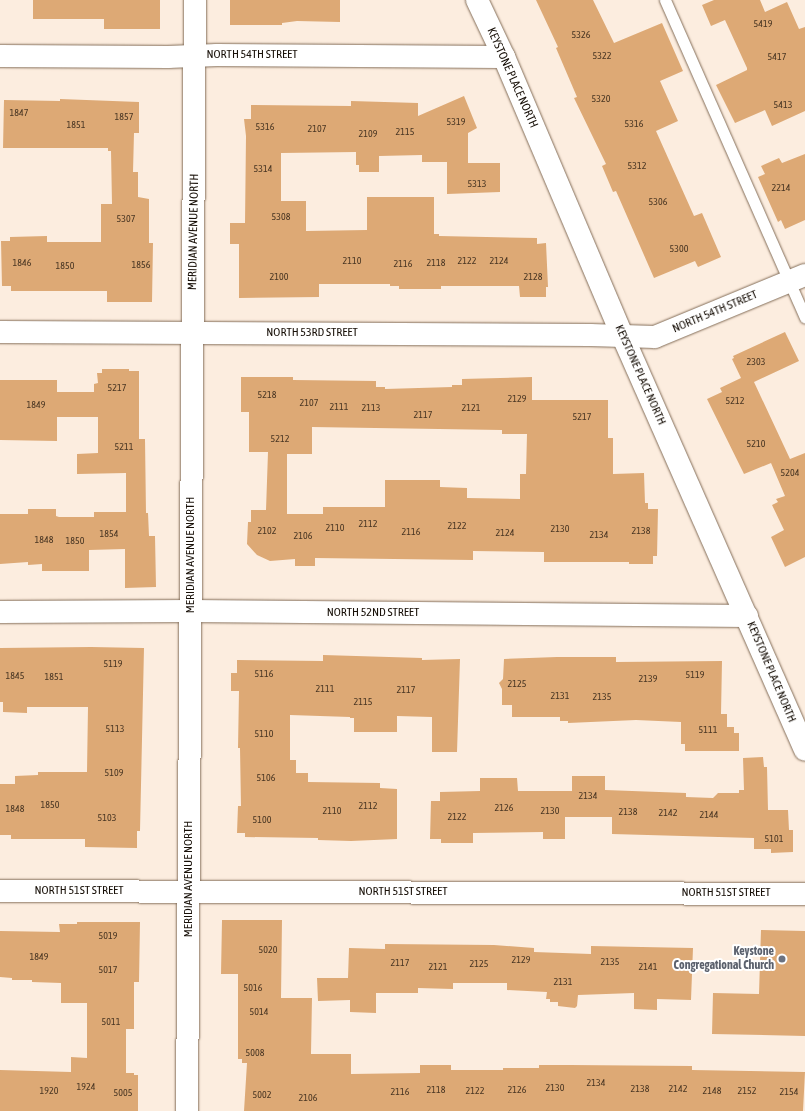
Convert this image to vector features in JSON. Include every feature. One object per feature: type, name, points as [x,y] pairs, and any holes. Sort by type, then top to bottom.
[{"type":"street","name":"MERIDIAN AVENUE NORTH","points":[[187,1111],[195,0]]},
{"type":"street","name":"KEYSTONE PLACE NORTH","points":[[477,0],[504,57],[623,337],[805,750]]},
{"type":"street","name":"NORTH 54TH STREET","points":[[0,56],[504,57]]},
{"type":"street","name":"NORTH 54TH STREET","points":[[623,337],[655,337],[797,278]]},
{"type":"street","name":"NORTH 53RD STREET","points":[[0,332],[623,337]]},
{"type":"street","name":"NORTH 52ND STREET","points":[[0,612],[191,611],[747,616]]},
{"type":"street","name":"NORTH 51ST STREET","points":[[0,891],[805,894]]},
{"type":"lane","points":[[664,0],[797,278],[805,317]]},
{"type":"building","points":[[33,0],[160,0],[160,29],[104,29],[104,19],[33,19]]},
{"type":"building","points":[[230,0],[340,0],[340,22],[297,21],[282,23],[282,25],[230,25]]},
{"type":"building","points":[[536,0],[593,0],[614,43],[662,23],[683,71],[660,81],[678,121],[656,131],[694,216],[702,213],[721,257],[698,267],[695,261],[654,278],[616,191],[613,192],[602,166],[606,164],[574,98],[577,97],[556,48],[558,47]]},
{"type":"building","points":[[714,0],[760,0],[765,12],[787,2],[799,29],[805,27],[805,111],[772,126],[765,110],[735,123],[716,85],[747,70],[747,68],[725,20],[711,26],[702,5]]},
{"type":"building","points":[[464,96],[477,128],[468,133],[468,163],[500,163],[500,192],[447,194],[447,162],[422,162],[422,155],[379,156],[379,172],[359,172],[359,165],[356,165],[356,152],[281,153],[281,201],[306,201],[306,231],[367,230],[367,197],[434,197],[434,234],[439,234],[439,236],[537,238],[537,244],[546,243],[548,287],[546,287],[546,297],[520,297],[519,286],[441,286],[441,289],[399,289],[399,286],[390,286],[390,284],[319,284],[319,297],[239,298],[239,244],[230,244],[230,223],[245,223],[246,136],[244,119],[251,119],[251,105],[351,106],[351,101],[418,103],[418,116]]},
{"type":"building","points":[[60,99],[139,102],[139,133],[134,133],[133,172],[138,172],[138,197],[149,199],[149,243],[153,243],[152,302],[107,302],[107,291],[11,291],[11,286],[2,286],[1,241],[10,241],[10,237],[47,236],[47,242],[101,242],[101,204],[112,204],[111,151],[108,151],[108,148],[3,148],[4,100],[60,101]]},
{"type":"building","points":[[805,154],[805,220],[785,229],[781,220],[778,222],[758,177],[765,174],[761,166],[779,158],[782,163]]},
{"type":"building","points":[[785,332],[799,361],[754,382],[790,459],[805,453],[805,557],[785,567],[771,537],[784,530],[772,505],[778,502],[776,499],[785,496],[771,463],[744,474],[707,399],[722,392],[720,388],[741,378],[732,359],[734,358],[733,356]]},
{"type":"building","points":[[102,369],[129,369],[129,371],[139,371],[139,439],[145,439],[146,513],[148,513],[149,536],[155,536],[156,587],[125,588],[125,549],[89,550],[89,571],[42,571],[42,564],[28,565],[28,562],[0,564],[0,514],[28,514],[28,509],[56,509],[56,516],[59,517],[94,517],[94,512],[126,512],[126,473],[77,474],[77,454],[98,453],[98,417],[57,417],[57,441],[0,440],[0,380],[57,380],[57,392],[94,392],[94,384],[98,383],[97,373],[102,373]]},
{"type":"building","points":[[241,377],[293,377],[293,380],[376,381],[376,387],[385,387],[385,389],[452,387],[452,385],[462,385],[462,379],[532,377],[532,400],[608,400],[608,438],[613,438],[613,474],[644,473],[645,503],[648,503],[648,509],[658,509],[657,556],[653,556],[653,564],[629,564],[629,562],[544,562],[544,552],[473,551],[473,560],[315,558],[315,566],[295,566],[295,559],[270,561],[257,555],[247,544],[248,522],[251,522],[251,510],[266,510],[268,452],[249,452],[249,412],[241,412]],"holes":[[[312,427],[502,430],[502,434],[527,434],[526,474],[520,474],[520,499],[467,498],[467,488],[440,487],[440,480],[385,480],[385,507],[323,507],[323,514],[287,514],[287,454],[312,454]]]},
{"type":"building","points":[[0,648],[144,648],[140,831],[137,831],[137,848],[85,847],[85,839],[11,839],[11,835],[0,835],[0,784],[15,784],[15,776],[38,775],[38,772],[87,772],[88,707],[27,707],[27,713],[3,712],[3,702],[0,702]]},
{"type":"building","points":[[323,655],[422,658],[422,660],[460,659],[457,752],[432,752],[432,717],[397,716],[397,732],[354,732],[354,718],[290,715],[290,760],[296,760],[296,773],[308,773],[308,782],[380,783],[380,788],[397,789],[397,839],[351,841],[318,840],[318,838],[245,837],[245,833],[237,833],[238,806],[241,806],[240,748],[238,748],[239,691],[231,691],[231,673],[237,673],[237,660],[323,661]]},
{"type":"building","points":[[616,657],[616,662],[722,661],[721,714],[727,714],[727,727],[734,727],[734,733],[739,733],[739,751],[685,751],[685,744],[681,744],[681,722],[636,720],[568,723],[568,721],[560,721],[560,717],[512,717],[512,705],[502,705],[502,689],[499,683],[503,679],[504,659]]},
{"type":"building","points":[[763,757],[764,767],[767,767],[768,810],[788,810],[789,830],[793,830],[793,852],[771,853],[771,849],[754,849],[754,838],[612,834],[612,817],[565,817],[565,839],[543,839],[543,832],[473,833],[473,843],[441,843],[441,839],[430,839],[431,801],[440,801],[440,792],[480,791],[480,778],[517,778],[518,791],[572,791],[572,776],[605,776],[605,790],[686,793],[686,797],[713,798],[718,793],[739,793],[739,790],[744,790],[743,758]]},
{"type":"building","points":[[222,920],[282,920],[281,998],[312,998],[311,1054],[351,1054],[351,1074],[420,1073],[420,1065],[451,1065],[451,1070],[503,1070],[503,1068],[539,1068],[539,1065],[570,1065],[692,1066],[692,1070],[805,1072],[803,1111],[244,1111],[247,1063],[242,1063],[242,1059],[238,1059],[238,974],[221,974]]},
{"type":"building","points":[[77,922],[140,922],[139,982],[134,982],[134,1029],[126,1029],[126,1073],[134,1073],[134,1075],[138,1075],[138,1111],[0,1111],[0,1070],[71,1072],[71,1057],[87,1058],[87,1003],[61,1003],[61,983],[32,982],[32,980],[12,980],[12,978],[0,977],[0,931],[60,932],[59,924],[77,924]]},
{"type":"building","name":"Keystone Congregational Church","points":[[761,930],[805,931],[805,1036],[712,1034],[713,993],[759,994]]},
{"type":"building","points":[[385,944],[494,945],[534,948],[534,952],[591,954],[591,946],[693,948],[691,1000],[657,999],[657,1010],[634,1009],[634,993],[578,995],[577,1006],[575,1008],[558,1006],[558,1002],[550,1002],[550,999],[546,999],[547,992],[507,990],[507,983],[453,983],[453,989],[418,988],[418,993],[376,993],[376,1013],[350,1012],[350,1000],[318,1001],[317,978],[348,978],[349,948],[385,949]]},
{"type":"place","name":"Keystone Congregational Church","points":[[782,959]]}]
